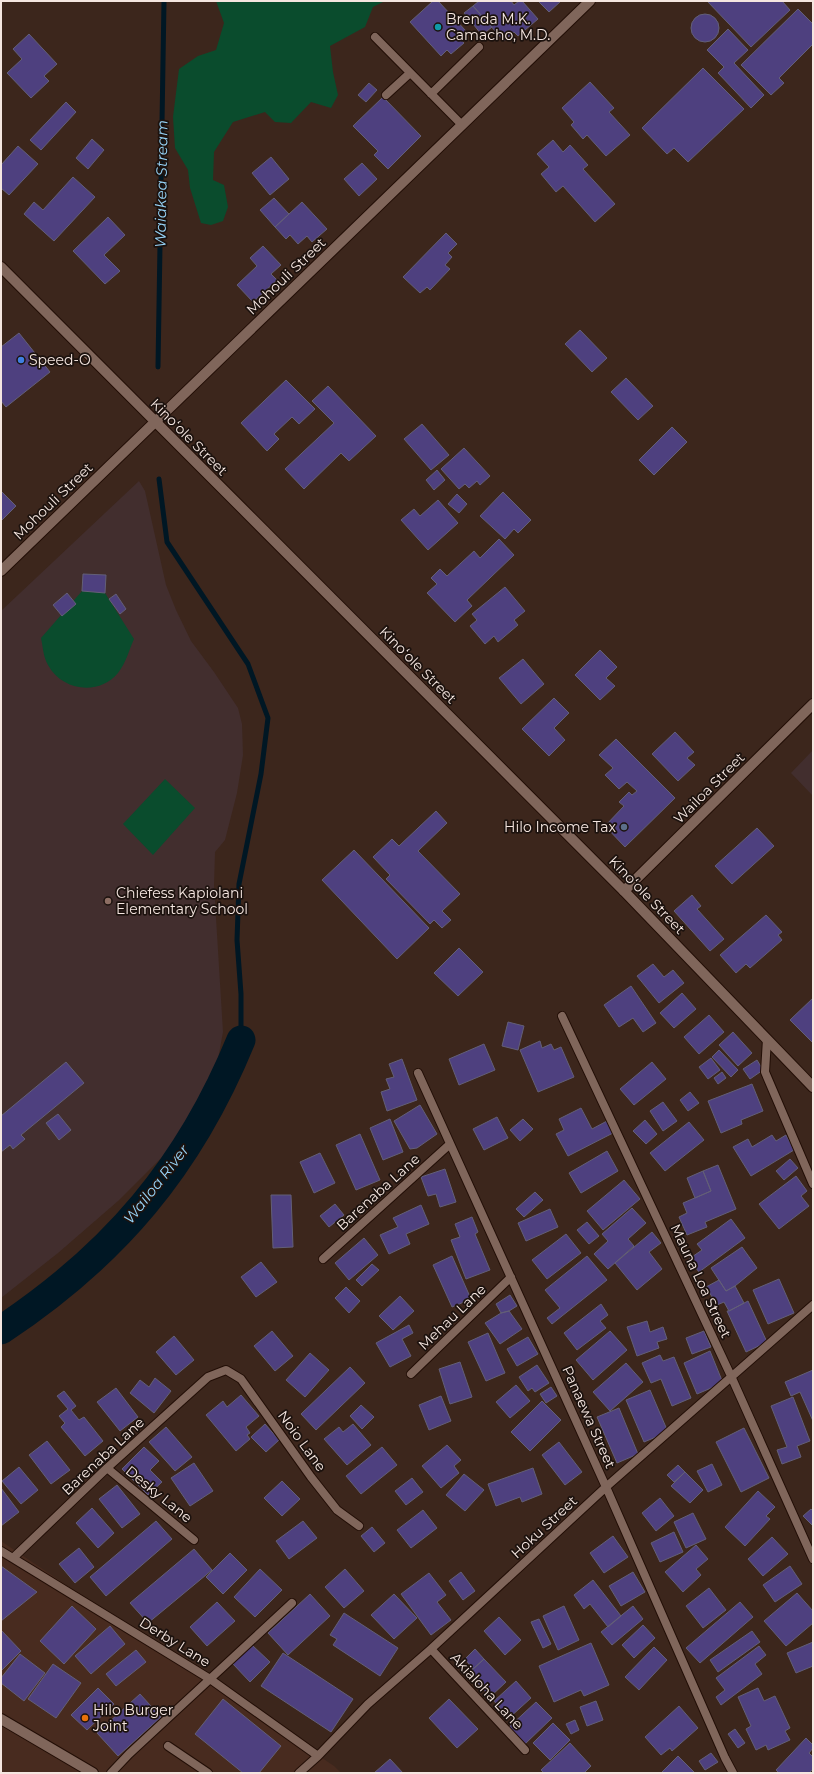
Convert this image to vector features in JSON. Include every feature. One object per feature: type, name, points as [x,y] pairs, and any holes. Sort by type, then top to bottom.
[{"type":"street","name":"Mohouli Street","points":[[1,571],[590,1]]},
{"type":"street","name":"Kinoʻole Street","points":[[1,267],[624,890],[643,912],[813,1087]]},
{"type":"street","name":"Wailoa Street","points":[[624,890],[813,704]]},
{"type":"street","points":[[1,1719],[93,1773]]},
{"type":"lane","points":[[375,37],[462,125]]},
{"type":"lane","points":[[431,94],[479,47]]},
{"type":"lane","points":[[386,95],[410,72]]},
{"type":"lane","name":"Mauna Loa Street","points":[[562,1016],[731,1376],[813,1559]]},
{"type":"lane","points":[[767,1039],[764,1072],[813,1184]]},
{"type":"lane","name":"Panaewa Street","points":[[418,1073],[606,1487],[725,1758],[733,1773]]},
{"type":"lane","name":"Barenaba Lane","points":[[323,1260],[450,1144]]},
{"type":"lane","name":"Mehau Lane","points":[[410,1374],[511,1277]]},
{"type":"lane","name":"Hoku Street","points":[[299,1773],[318,1756],[368,1704],[431,1649],[606,1487],[813,1305]]},
{"type":"lane","name":"Barenaba Lane","points":[[13,1558],[107,1468],[208,1377],[226,1370]]},
{"type":"lane","name":"Noio Lane","points":[[226,1370],[241,1379],[311,1477],[337,1510],[359,1526]]},
{"type":"lane","name":"Desky Lane","points":[[107,1468],[194,1540]]},
{"type":"lane","points":[[1,1551],[13,1558]]},
{"type":"lane","name":"Derby Lane","points":[[13,1558],[210,1679],[318,1756]]},
{"type":"lane","points":[[111,1773],[129,1754],[292,1603]]},
{"type":"lane","name":"Akialoha Lane","points":[[431,1649],[525,1750]]},
{"type":"lane","points":[[168,1746],[208,1773]]},
{"type":"shaded area","name":"Chiefess Kapiolani Elementary School","points":[[139,481],[145,491],[166,585],[176,610],[191,641],[238,708],[242,724],[243,755],[237,793],[225,840],[215,852],[214,885],[223,1032],[213,1081],[194,1123],[118,1201],[58,1253],[1,1298],[1,611]]},
{"type":"shaded area","points":[[813,750],[813,796],[791,773]]},
{"type":"shaded area","points":[[1,1541],[334,1766],[341,1773],[1,1773]]},
{"type":"green space","points":[[216,1],[385,1],[373,7],[365,27],[330,46],[333,72],[338,95],[331,108],[311,102],[291,123],[275,122],[265,112],[233,122],[214,152],[213,180],[224,185],[228,207],[223,221],[211,225],[201,223],[190,188],[188,170],[175,148],[173,117],[179,69],[198,56],[216,50],[224,23]]},
{"type":"green space","points":[[82,591],[105,593],[134,639],[125,661],[118,673],[101,685],[91,687],[71,685],[54,674],[45,658],[41,638]]},
{"type":"green space","points":[[165,779],[195,808],[153,855],[123,824]]},
{"type":"building","name":"Brenda M.K. Camacho, M.D.","points":[[433,1],[438,1],[466,31],[459,38],[464,43],[451,54],[447,50],[441,56],[410,22]]},
{"type":"building","points":[[479,1],[511,1],[514,5],[519,1],[522,1],[538,19],[518,36],[514,32],[504,41],[473,6]]},
{"type":"building","points":[[538,1],[561,1],[549,12]]},
{"type":"building","points":[[707,1],[782,1],[790,10],[751,47]]},
{"type":"building","points":[[473,6],[492,27],[482,35],[464,13]]},
{"type":"building","points":[[798,9],[813,24],[813,44],[779,78],[784,83],[771,95],[741,65]]},
{"type":"building","points":[[705,14],[715,18],[719,28],[715,38],[705,42],[695,38],[691,28],[695,18]]},
{"type":"building","points":[[728,29],[748,50],[734,63],[764,95],[751,108],[718,73],[724,67],[707,50]]},
{"type":"building","points":[[29,34],[57,64],[44,76],[49,81],[31,98],[7,73],[22,59],[13,49]]},
{"type":"building","points":[[703,68],[744,109],[688,162],[674,148],[667,154],[642,128]]},
{"type":"building","points":[[590,82],[614,108],[609,112],[630,135],[606,156],[587,135],[583,139],[571,125],[574,122],[562,108]]},
{"type":"building","points":[[369,83],[377,90],[366,102],[358,95]]},
{"type":"building","points":[[383,97],[421,136],[388,169],[374,155],[378,151],[353,126]]},
{"type":"building","points":[[66,102],[76,112],[41,150],[30,140]]},
{"type":"building","points":[[92,139],[104,150],[88,169],[76,158]]},
{"type":"building","points":[[553,140],[563,152],[570,145],[588,165],[583,169],[615,204],[595,222],[563,186],[556,192],[541,174],[549,167],[537,154]]},
{"type":"building","points":[[18,146],[38,164],[9,195],[1,188],[1,165]]},
{"type":"building","points":[[271,157],[289,179],[270,195],[252,173]]},
{"type":"building","points":[[362,163],[377,179],[359,196],[344,179]]},
{"type":"building","points":[[73,177],[95,197],[54,241],[24,214],[34,202],[43,210]]},
{"type":"building","points":[[274,198],[289,214],[275,227],[260,210]]},
{"type":"building","points":[[302,202],[327,229],[312,242],[307,236],[298,244],[290,235],[286,239],[275,227]]},
{"type":"building","points":[[108,217],[125,235],[104,255],[120,271],[105,284],[73,251]]},
{"type":"building","points":[[446,233],[457,244],[448,253],[452,257],[445,265],[450,269],[430,290],[427,287],[420,293],[403,277]]},
{"type":"building","points":[[263,246],[281,265],[271,274],[277,280],[253,302],[237,285],[257,266],[250,258]]},
{"type":"building","points":[[580,330],[607,358],[592,372],[565,344]]},
{"type":"building","name":"Speed-O","points":[[19,333],[50,372],[6,407],[1,401],[1,347]]},
{"type":"building","points":[[626,378],[653,406],[638,420],[611,392]]},
{"type":"building","points":[[286,380],[315,409],[299,424],[292,417],[274,434],[279,439],[267,451],[241,423]]},
{"type":"building","points":[[328,386],[376,436],[349,461],[341,453],[304,489],[285,469],[334,423],[312,401]]},
{"type":"building","points":[[422,424],[449,455],[431,470],[404,439]]},
{"type":"building","points":[[672,427],[687,442],[654,475],[639,460]]},
{"type":"building","points":[[464,448],[490,476],[480,485],[477,481],[469,488],[465,484],[459,489],[441,469]]},
{"type":"building","points":[[437,470],[445,480],[434,490],[426,480]]},
{"type":"building","points":[[1,491],[16,506],[1,521]]},
{"type":"building","points":[[503,492],[531,520],[518,533],[514,529],[505,539],[480,516]]},
{"type":"building","points":[[457,494],[467,504],[459,513],[448,504]]},
{"type":"building","points":[[438,500],[458,523],[428,550],[401,520],[414,509],[420,516]]},
{"type":"building","points":[[499,539],[514,555],[467,600],[472,606],[455,622],[427,593],[437,584],[431,578],[440,569],[447,576],[474,551],[480,558]]},
{"type":"building","points":[[83,574],[106,575],[105,593],[82,591]]},
{"type":"building","points":[[505,587],[525,611],[514,620],[518,625],[498,642],[494,636],[485,644],[470,626],[477,620],[472,614]]},
{"type":"building","points":[[67,593],[76,604],[62,616],[53,605]]},
{"type":"building","points":[[116,594],[126,609],[120,614],[109,599]]},
{"type":"building","points":[[600,650],[617,667],[606,678],[615,686],[600,700],[575,675]]},
{"type":"building","points":[[523,659],[544,684],[521,704],[499,678]]},
{"type":"building","points":[[554,698],[569,713],[554,728],[565,740],[549,756],[522,729]]},
{"type":"building","points":[[675,732],[694,752],[687,758],[695,765],[678,781],[652,754]]},
{"type":"building","points":[[616,739],[675,798],[625,847],[605,826],[624,806],[619,802],[629,792],[632,795],[637,791],[627,782],[619,789],[605,775],[613,768],[599,755]]},
{"type":"building","points":[[436,811],[447,823],[418,851],[460,894],[442,911],[451,920],[442,928],[434,920],[430,924],[386,879],[390,875],[373,857],[392,839],[399,846]]},
{"type":"building","points":[[757,828],[774,846],[732,884],[715,866]]},
{"type":"building","points":[[354,850],[429,928],[397,959],[322,880]]},
{"type":"building","points":[[692,895],[701,906],[697,909],[724,939],[710,951],[674,911]]},
{"type":"building","points":[[766,915],[782,932],[778,935],[782,940],[750,968],[746,964],[736,973],[720,955]]},
{"type":"building","points":[[459,948],[483,972],[458,996],[434,973]]},
{"type":"building","points":[[653,964],[664,977],[673,970],[684,983],[659,1003],[637,976]]},
{"type":"building","points":[[631,986],[656,1023],[643,1032],[633,1018],[619,1027],[604,1005]]},
{"type":"building","points":[[682,993],[696,1009],[674,1028],[660,1013]]},
{"type":"building","points":[[813,998],[813,1043],[790,1020]]},
{"type":"building","points":[[709,1015],[724,1032],[699,1054],[684,1037]]},
{"type":"building","points":[[508,1022],[524,1026],[518,1050],[502,1046]]},
{"type":"building","points":[[733,1032],[752,1053],[738,1066],[719,1045]]},
{"type":"building","points":[[540,1041],[542,1048],[551,1044],[554,1050],[561,1047],[574,1077],[538,1092],[520,1050]]},
{"type":"building","points":[[484,1044],[495,1070],[459,1085],[449,1059]]},
{"type":"building","points":[[719,1050],[738,1070],[731,1077],[712,1057]]},
{"type":"building","points":[[711,1058],[720,1070],[708,1079],[699,1067]]},
{"type":"building","points":[[402,1059],[417,1100],[387,1111],[381,1092],[390,1089],[386,1079],[394,1077],[389,1064]]},
{"type":"building","points":[[757,1060],[763,1070],[750,1079],[743,1069]]},
{"type":"building","points":[[66,1062],[84,1083],[21,1135],[25,1139],[13,1149],[10,1145],[1,1152],[1,1116]]},
{"type":"building","points":[[652,1062],[666,1079],[634,1105],[620,1089]]},
{"type":"building","points":[[722,1072],[726,1078],[718,1084],[714,1078]]},
{"type":"building","points":[[752,1084],[763,1111],[741,1120],[742,1124],[721,1133],[708,1101]]},
{"type":"building","points":[[690,1092],[699,1103],[688,1111],[680,1100]]},
{"type":"building","points":[[663,1102],[677,1121],[663,1131],[650,1111]]},
{"type":"building","points":[[420,1105],[437,1134],[417,1148],[410,1149],[394,1121]]},
{"type":"building","points":[[581,1108],[592,1129],[607,1121],[613,1133],[568,1156],[556,1134],[564,1130],[559,1119]]},
{"type":"building","points":[[58,1114],[71,1130],[59,1140],[46,1123]]},
{"type":"building","points":[[497,1117],[508,1138],[484,1150],[473,1129]]},
{"type":"building","points":[[390,1119],[403,1152],[383,1160],[370,1128]]},
{"type":"building","points":[[523,1119],[533,1129],[520,1141],[510,1130]]},
{"type":"building","points":[[645,1120],[657,1134],[646,1144],[633,1131]]},
{"type":"building","points":[[689,1122],[704,1140],[665,1171],[650,1153]]},
{"type":"building","points":[[360,1134],[380,1180],[356,1190],[336,1145]]},
{"type":"building","points":[[772,1135],[776,1141],[786,1135],[794,1150],[751,1176],[733,1147],[748,1139],[752,1147]]},
{"type":"building","points":[[607,1151],[618,1171],[581,1193],[569,1173]]},
{"type":"building","points":[[320,1153],[335,1183],[314,1193],[300,1162]]},
{"type":"building","points":[[790,1159],[798,1168],[784,1180],[776,1171]]},
{"type":"building","points":[[718,1165],[736,1209],[705,1222],[707,1227],[687,1235],[679,1217],[687,1213],[683,1203],[711,1191],[703,1171]]},
{"type":"building","points":[[445,1169],[456,1202],[440,1207],[436,1194],[428,1196],[421,1177]]},
{"type":"building","points":[[703,1171],[711,1191],[695,1198],[687,1178]]},
{"type":"building","points":[[796,1176],[807,1191],[801,1196],[809,1206],[779,1229],[759,1204]]},
{"type":"building","points":[[624,1180],[640,1199],[603,1230],[587,1211]]},
{"type":"building","points":[[535,1192],[543,1200],[524,1217],[516,1209]]},
{"type":"building","points":[[271,1195],[291,1195],[293,1247],[273,1248]]},
{"type":"building","points":[[335,1204],[344,1215],[329,1227],[320,1216]]},
{"type":"building","points":[[421,1205],[429,1224],[406,1234],[410,1244],[389,1254],[380,1235],[398,1227],[393,1218]]},
{"type":"building","points":[[632,1208],[646,1223],[628,1239],[634,1246],[608,1269],[594,1254],[608,1241],[602,1234]]},
{"type":"building","points":[[550,1209],[558,1227],[526,1241],[518,1223]]},
{"type":"building","points":[[472,1217],[478,1232],[475,1234],[490,1270],[466,1279],[451,1240],[460,1237],[455,1224]]},
{"type":"building","points":[[731,1219],[745,1238],[699,1272],[689,1259],[702,1250],[697,1244]]},
{"type":"building","points":[[587,1222],[599,1236],[589,1244],[577,1230]]},
{"type":"building","points":[[652,1232],[661,1243],[649,1252],[662,1269],[637,1290],[615,1263]]},
{"type":"building","points":[[566,1234],[581,1253],[547,1279],[532,1260]]},
{"type":"building","points":[[364,1238],[378,1255],[349,1280],[335,1263]]},
{"type":"building","points":[[742,1247],[757,1268],[735,1286],[726,1291],[711,1268]]},
{"type":"building","points":[[452,1256],[471,1299],[452,1307],[433,1265]]},
{"type":"building","points":[[587,1256],[607,1280],[552,1324],[547,1318],[560,1308],[545,1290]]},
{"type":"building","points":[[261,1262],[277,1282],[256,1297],[241,1277]]},
{"type":"building","points":[[372,1264],[379,1270],[362,1286],[356,1280]]},
{"type":"building","points":[[779,1279],[794,1313],[768,1324],[753,1290]]},
{"type":"building","points":[[719,1280],[726,1291],[735,1286],[744,1303],[729,1311],[724,1302],[717,1305],[706,1287]]},
{"type":"building","points":[[346,1287],[360,1301],[349,1313],[335,1298]]},
{"type":"building","points":[[510,1295],[517,1306],[509,1311],[501,1313],[496,1304]]},
{"type":"building","points":[[400,1296],[414,1311],[393,1330],[379,1316]]},
{"type":"building","points":[[748,1301],[767,1342],[746,1352],[727,1311]]},
{"type":"building","points":[[601,1304],[608,1315],[600,1321],[606,1328],[577,1350],[564,1333]]},
{"type":"building","points":[[509,1311],[522,1329],[500,1344],[485,1323],[501,1313]]},
{"type":"building","points":[[647,1321],[650,1332],[663,1327],[667,1339],[657,1342],[659,1348],[637,1356],[627,1327]]},
{"type":"building","points":[[409,1325],[413,1333],[402,1339],[411,1356],[390,1367],[376,1343]]},
{"type":"building","points":[[272,1331],[293,1356],[275,1371],[254,1346]]},
{"type":"building","points":[[610,1331],[627,1350],[593,1380],[576,1360]]},
{"type":"building","points":[[704,1331],[711,1347],[692,1354],[686,1338]]},
{"type":"building","points":[[488,1333],[505,1373],[486,1381],[468,1342]]},
{"type":"building","points":[[174,1336],[194,1360],[176,1375],[156,1352]]},
{"type":"building","points":[[528,1337],[538,1354],[517,1366],[507,1349]]},
{"type":"building","points":[[710,1351],[723,1383],[697,1394],[684,1363]]},
{"type":"building","points":[[310,1353],[329,1370],[305,1397],[286,1380]]},
{"type":"building","points":[[660,1355],[663,1361],[674,1357],[691,1398],[672,1406],[661,1379],[651,1383],[642,1363]]},
{"type":"building","points":[[460,1362],[472,1397],[450,1404],[439,1369]]},
{"type":"building","points":[[626,1363],[643,1382],[610,1411],[593,1392]]},
{"type":"building","points":[[537,1365],[549,1383],[535,1392],[532,1388],[528,1391],[519,1377]]},
{"type":"building","points":[[350,1367],[365,1383],[316,1430],[301,1414]]},
{"type":"building","points":[[813,1370],[813,1421],[800,1392],[791,1396],[785,1382]]},
{"type":"building","points":[[155,1378],[171,1391],[154,1413],[130,1393],[140,1380],[149,1387]]},
{"type":"building","points":[[516,1385],[530,1401],[510,1418],[496,1402]]},
{"type":"building","points":[[551,1387],[557,1396],[546,1403],[540,1394]]},
{"type":"building","points":[[116,1388],[138,1417],[120,1431],[97,1402]]},
{"type":"building","points":[[650,1390],[668,1432],[644,1442],[626,1400]]},
{"type":"building","points":[[64,1391],[76,1406],[71,1410],[79,1420],[84,1417],[103,1441],[85,1456],[61,1427],[65,1423],[59,1416],[68,1409],[57,1396]]},
{"type":"building","points":[[241,1395],[259,1416],[246,1427],[250,1433],[247,1435],[250,1439],[236,1451],[206,1415],[223,1401],[227,1407]]},
{"type":"building","points":[[441,1396],[451,1421],[429,1430],[419,1405]]},
{"type":"building","points":[[793,1397],[810,1441],[797,1446],[801,1457],[782,1464],[777,1450],[787,1447],[771,1406]]},
{"type":"building","points":[[542,1401],[561,1420],[530,1451],[511,1432]]},
{"type":"building","points":[[361,1405],[374,1417],[362,1429],[350,1416]]},
{"type":"building","points":[[619,1408],[638,1454],[617,1463],[597,1417]]},
{"type":"building","points":[[265,1424],[279,1440],[266,1452],[251,1437]]},
{"type":"building","points":[[353,1424],[371,1445],[347,1465],[324,1439],[339,1427],[343,1432]]},
{"type":"building","points":[[166,1427],[192,1457],[175,1471],[149,1442]]},
{"type":"building","points":[[744,1428],[769,1478],[741,1492],[716,1442]]},
{"type":"building","points":[[47,1441],[70,1470],[51,1484],[29,1455]]},
{"type":"building","points":[[559,1442],[582,1472],[565,1485],[542,1455]]},
{"type":"building","points":[[447,1445],[461,1460],[454,1466],[459,1473],[441,1488],[422,1466]]},
{"type":"building","points":[[144,1447],[159,1461],[150,1470],[162,1482],[148,1495],[122,1469]]},
{"type":"building","points":[[382,1447],[397,1465],[361,1494],[346,1476]]},
{"type":"building","points":[[194,1463],[213,1491],[190,1506],[171,1478]]},
{"type":"building","points":[[712,1464],[722,1485],[708,1492],[697,1471]]},
{"type":"building","points":[[678,1465],[685,1472],[674,1482],[667,1475]]},
{"type":"building","points":[[19,1467],[38,1490],[21,1504],[2,1481]]},
{"type":"building","points":[[533,1468],[542,1494],[522,1502],[520,1497],[496,1506],[488,1484]]},
{"type":"building","points":[[685,1472],[703,1490],[690,1503],[671,1486]]},
{"type":"building","points":[[464,1474],[484,1490],[465,1511],[446,1495]]},
{"type":"building","points":[[412,1478],[423,1492],[406,1505],[395,1491]]},
{"type":"building","points":[[282,1481],[300,1499],[282,1516],[264,1498]]},
{"type":"building","points":[[117,1485],[140,1514],[122,1528],[99,1499]]},
{"type":"building","points":[[1,1488],[19,1512],[1,1526]]},
{"type":"building","points":[[758,1491],[775,1507],[766,1516],[770,1519],[745,1546],[725,1527]]},
{"type":"building","points":[[660,1498],[674,1516],[656,1531],[642,1513]]},
{"type":"building","points":[[92,1508],[114,1533],[98,1548],[76,1523]]},
{"type":"building","points":[[811,1509],[813,1511],[812,1525],[803,1516]]},
{"type":"building","points":[[423,1510],[437,1528],[411,1548],[397,1530]]},
{"type":"building","points":[[693,1513],[706,1539],[686,1548],[674,1522]]},
{"type":"building","points":[[156,1521],[172,1539],[106,1596],[90,1577]]},
{"type":"building","points":[[303,1521],[317,1538],[289,1559],[276,1541]]},
{"type":"building","points":[[372,1527],[385,1543],[374,1552],[361,1536]]},
{"type":"building","points":[[674,1532],[683,1552],[660,1562],[651,1543]]},
{"type":"building","points":[[613,1536],[628,1557],[604,1573],[590,1553]]},
{"type":"building","points":[[772,1537],[788,1554],[763,1576],[748,1559]]},
{"type":"building","points":[[696,1545],[708,1559],[696,1569],[701,1575],[683,1592],[665,1572]]},
{"type":"building","points":[[79,1548],[94,1567],[75,1583],[59,1564]]},
{"type":"building","points":[[194,1549],[212,1570],[148,1623],[130,1603]]},
{"type":"building","points":[[230,1553],[247,1570],[223,1594],[206,1577]]},
{"type":"building","points":[[1,1566],[37,1592],[1,1621]]},
{"type":"building","points":[[790,1566],[802,1584],[775,1602],[763,1585]]},
{"type":"building","points":[[260,1569],[282,1590],[255,1617],[234,1597]]},
{"type":"building","points":[[345,1569],[364,1591],[344,1608],[325,1587]]},
{"type":"building","points":[[461,1572],[475,1591],[463,1600],[449,1581]]},
{"type":"building","points":[[633,1572],[645,1592],[621,1606],[609,1586]]},
{"type":"building","points":[[429,1573],[446,1595],[437,1602],[451,1620],[431,1635],[401,1594]]},
{"type":"building","points":[[593,1580],[621,1616],[608,1627],[590,1604],[584,1609],[574,1595]]},
{"type":"building","points":[[709,1588],[726,1610],[703,1628],[686,1606]]},
{"type":"building","points":[[797,1593],[813,1611],[813,1623],[786,1646],[764,1621]]},
{"type":"building","points":[[310,1594],[330,1616],[288,1655],[268,1633]]},
{"type":"building","points":[[394,1594],[417,1618],[394,1639],[371,1615]]},
{"type":"building","points":[[217,1602],[235,1621],[207,1646],[190,1627]]},
{"type":"building","points":[[740,1602],[753,1617],[700,1663],[686,1648]]},
{"type":"building","points":[[72,1606],[96,1629],[64,1664],[40,1641]]},
{"type":"building","points":[[564,1606],[579,1640],[558,1650],[543,1616]]},
{"type":"building","points":[[633,1606],[643,1619],[612,1645],[601,1632]]},
{"type":"building","points":[[344,1613],[398,1648],[380,1676],[333,1645],[337,1639],[330,1635]]},
{"type":"building","points":[[499,1617],[521,1640],[505,1655],[484,1631]]},
{"type":"building","points":[[539,1619],[551,1644],[543,1648],[531,1622]]},
{"type":"building","points":[[643,1625],[655,1638],[634,1658],[622,1645]]},
{"type":"building","points":[[110,1626],[125,1644],[91,1674],[75,1656]]},
{"type":"building","points":[[1,1630],[21,1651],[1,1671]]},
{"type":"building","points":[[752,1631],[760,1642],[718,1672],[710,1660]]},
{"type":"building","points":[[813,1642],[813,1666],[796,1673],[787,1653]]},
{"type":"building","points":[[591,1643],[609,1685],[584,1696],[581,1690],[554,1702],[539,1666]]},
{"type":"building","points":[[252,1645],[270,1662],[250,1682],[233,1664]]},
{"type":"building","points":[[759,1646],[766,1655],[755,1664],[762,1674],[721,1705],[716,1697],[725,1690],[716,1678]]},
{"type":"building","points":[[654,1647],[667,1660],[639,1690],[625,1677]]},
{"type":"building","points":[[475,1649],[484,1659],[473,1669],[465,1659]]},
{"type":"building","points":[[136,1650],[146,1662],[116,1686],[106,1674]]},
{"type":"building","points":[[283,1653],[353,1699],[331,1732],[261,1686]]},
{"type":"building","points":[[20,1654],[45,1673],[24,1701],[1,1683],[1,1678]]},
{"type":"building","points":[[484,1659],[506,1682],[490,1697],[469,1673]]},
{"type":"building","points":[[53,1664],[81,1683],[56,1718],[28,1699]]},
{"type":"building","points":[[516,1681],[531,1698],[509,1718],[494,1701]]},
{"type":"building","points":[[98,1688],[114,1704],[87,1730],[71,1715]]},
{"type":"building","points":[[758,1688],[764,1701],[775,1696],[790,1728],[785,1731],[790,1740],[768,1750],[766,1745],[756,1750],[746,1729],[751,1726],[738,1697]]},
{"type":"building","points":[[140,1694],[161,1717],[118,1756],[97,1733]]},
{"type":"building","points":[[223,1699],[281,1746],[259,1773],[243,1773],[195,1734]]},
{"type":"building","points":[[449,1699],[478,1729],[457,1748],[429,1718]]},
{"type":"building","points":[[596,1701],[603,1720],[587,1726],[580,1707]]},
{"type":"building","points":[[536,1702],[552,1718],[525,1744],[509,1727]]},
{"type":"building","points":[[679,1706],[698,1728],[672,1751],[670,1748],[661,1755],[645,1737]]},
{"type":"building","points":[[575,1720],[579,1730],[571,1734],[566,1724]]},
{"type":"building","points":[[553,1723],[570,1740],[550,1760],[533,1743]]},
{"type":"building","points":[[735,1729],[745,1743],[738,1748],[728,1734]]},
{"type":"building","points":[[806,1738],[813,1745],[813,1748],[809,1753],[813,1757],[813,1769],[809,1773],[779,1773],[776,1770]]},
{"type":"building","points":[[570,1743],[591,1766],[584,1773],[544,1773],[541,1770]]},
{"type":"building","points":[[711,1753],[718,1762],[705,1770],[699,1761]]},
{"type":"building","points":[[678,1756],[695,1773],[661,1773]]},
{"type":"building","points":[[390,1759],[403,1773],[374,1773]]},
{"type":"waterway","name":"Waiakea Stream","points":[[158,367],[164,1]]},
{"type":"waterway","points":[[159,479],[167,542],[248,664],[268,718],[261,774],[239,884],[237,940],[241,994],[241,1040]]},
{"type":"waterway","name":"Wailoa River","points":[[1,1330],[42,1301],[79,1271],[113,1239],[144,1204],[172,1168],[197,1128],[220,1086],[241,1040]]},
{"type":"place","name":"Brenda M.K. Camacho, M.D.","points":[[438,27]]},
{"type":"place","name":"Speed-O","points":[[21,360]]},
{"type":"place","name":"Hilo Income Tax","points":[[624,827]]},
{"type":"place","name":"Chiefess Kapiolani Elementary School","points":[[108,901]]},
{"type":"place","name":"Hilo Burger Joint","points":[[85,1718]]}]
